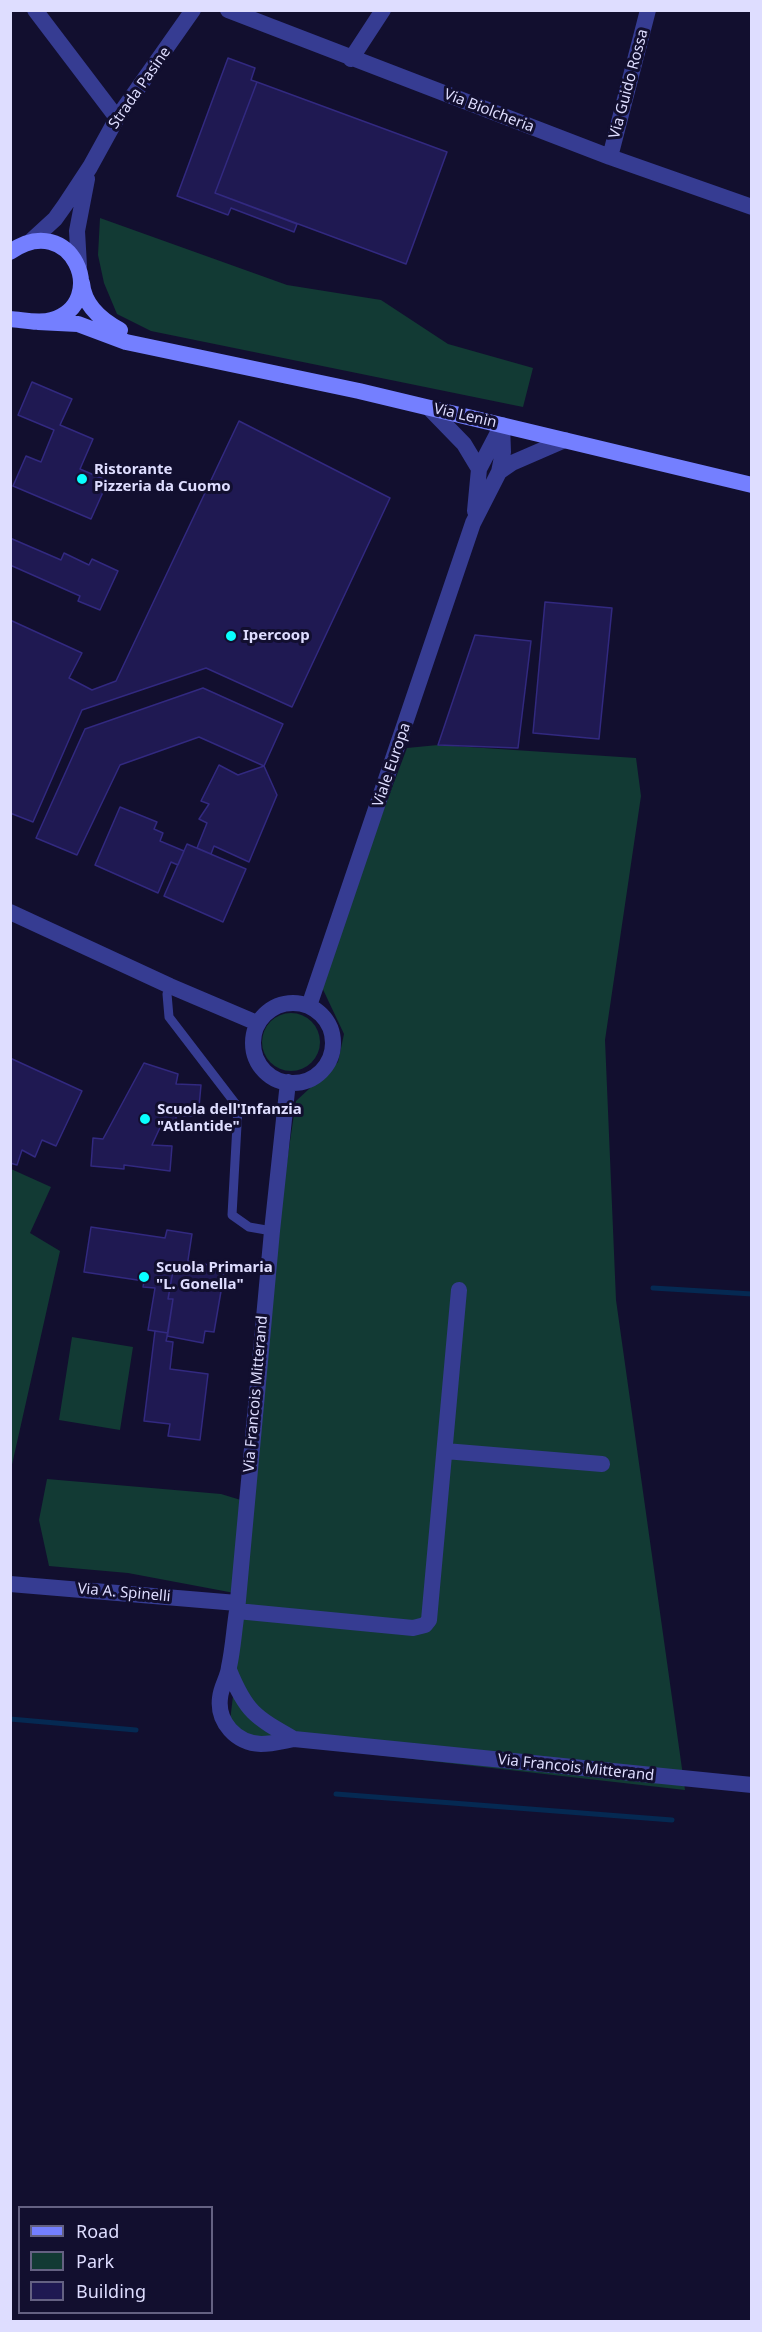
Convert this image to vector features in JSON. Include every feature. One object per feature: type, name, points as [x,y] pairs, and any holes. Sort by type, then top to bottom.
[{"type":"main road","points":[[10,252],[21,244],[31,241],[48,241],[72,254],[80,273],[80,293],[69,310],[52,321],[38,322]]},
{"type":"main road","name":"Via Lenin","points":[[80,273],[87,301],[94,311],[110,325],[138,338],[178,351]]},
{"type":"main road","name":"Via Lenin","points":[[10,319],[78,324],[126,342],[178,351],[429,408],[752,485]]},
{"type":"street","points":[[35,10],[117,118]]},
{"type":"street","name":"Strada Pasine","points":[[90,167],[117,118],[193,10]]},
{"type":"street","name":"Via Biolcheria","points":[[228,10],[610,158],[752,207]]},
{"type":"street","points":[[351,59],[383,10]]},
{"type":"street","name":"Via Guido Rossa","points":[[610,158],[648,10]]},
{"type":"street","points":[[31,241],[55,219],[90,167]]},
{"type":"street","points":[[80,273],[77,231],[90,167]]},
{"type":"street","points":[[429,408],[464,444],[479,469]]},
{"type":"street","points":[[474,523],[479,469],[502,425]]},
{"type":"street","points":[[474,523],[499,472],[503,452],[502,425]]},
{"type":"street","points":[[499,472],[512,463],[565,440]]},
{"type":"street","name":"Viale Europa","points":[[309,1006],[474,523]]},
{"type":"street","points":[[10,912],[170,986],[257,1023]]},
{"type":"street","points":[[286,1003],[309,1006],[319,1013],[332,1034],[331,1053],[322,1070],[301,1082],[288,1082],[270,1075],[257,1061],[253,1048],[253,1035],[257,1023],[274,1007],[286,1003]]},
{"type":"street","name":"Via Francois Mitterand","points":[[288,1082],[237,1607],[229,1670],[222,1683],[219,1708],[221,1719],[232,1732],[249,1742],[262,1744],[294,1740],[752,1785]]},
{"type":"street","points":[[459,1290],[445,1451],[602,1464]]},
{"type":"street","name":"Via A. Spinelli","points":[[10,1584],[413,1628],[425,1625],[432,1613],[445,1451]]},
{"type":"street","points":[[229,1670],[244,1704],[267,1725],[294,1740]]},
{"type":"lane","points":[[170,986],[167,994],[169,1017],[238,1107],[232,1215],[249,1227],[272,1231]]},
{"type":"green space","points":[[100,218],[287,285],[381,300],[448,344],[533,368],[523,407],[151,331],[117,314],[104,283],[98,255]]},
{"type":"green space","points":[[438,745],[636,758],[641,796],[605,1040],[616,1300],[685,1790],[228,1738],[245,1595],[128,1573],[49,1566],[39,1520],[47,1479],[221,1494],[254,1504],[275,1242],[296,1101],[338,1062],[344,1034],[319,981],[407,748]]},
{"type":"green space","points":[[285,1013],[297,1013],[307,1017],[316,1026],[320,1048],[312,1063],[297,1071],[285,1071],[275,1067],[266,1058],[262,1048],[262,1036],[266,1026],[275,1017]]},
{"type":"green space","points":[[11,1169],[51,1187],[30,1233],[60,1251],[11,1469]]},
{"type":"green space","points":[[72,1337],[133,1347],[120,1430],[59,1420]]},
{"type":"building","points":[[228,58],[255,68],[251,80],[257,82],[215,193],[297,224],[294,232],[231,208],[228,215],[177,196]]},
{"type":"building","points":[[257,82],[447,152],[406,264],[215,193]]},
{"type":"building","points":[[32,382],[72,399],[60,425],[93,439],[80,469],[108,481],[91,519],[13,486],[26,456],[41,462],[54,430],[18,415]]},
{"type":"building","name":"Ipercoop","points":[[239,421],[390,498],[292,707],[206,668],[82,710],[33,822],[10,813],[10,620],[82,653],[69,678],[92,690],[116,681]]},
{"type":"building","points":[[10,538],[61,560],[64,553],[89,565],[92,559],[118,571],[100,610],[78,601],[80,596],[10,565]]},
{"type":"building","points":[[545,602],[612,608],[599,739],[533,733]]},
{"type":"building","points":[[475,635],[531,641],[518,748],[438,745]]},
{"type":"building","points":[[203,688],[283,724],[264,766],[199,737],[120,765],[77,855],[36,838],[85,729]]},
{"type":"building","points":[[219,765],[238,775],[264,766],[277,795],[249,862],[214,846],[211,854],[197,848],[207,823],[199,819],[209,804],[201,801]]},
{"type":"building","points":[[120,807],[157,822],[154,829],[163,833],[160,841],[184,851],[178,865],[171,862],[158,893],[95,865]]},
{"type":"building","points":[[187,844],[246,869],[223,922],[164,896]]},
{"type":"building","points":[[10,1058],[82,1091],[56,1146],[42,1140],[35,1157],[22,1150],[17,1165],[10,1163]]},
{"type":"building","name":"Scuola dell'Infanzia \"Atlantide\"","points":[[144,1063],[178,1074],[176,1084],[201,1085],[199,1107],[192,1106],[193,1116],[176,1116],[176,1121],[163,1121],[152,1145],[172,1146],[170,1171],[124,1165],[124,1169],[91,1166],[93,1138],[103,1139]]},
{"type":"building","name":"Scuola Primaria \"L. Gonella\"","points":[[91,1227],[165,1238],[167,1230],[192,1234],[186,1273],[173,1271],[168,1299],[173,1299],[168,1333],[148,1330],[155,1288],[143,1287],[144,1281],[84,1272]]},
{"type":"building","name":"Scuola Primaria \"L. Gonella\"","points":[[188,1261],[225,1268],[214,1332],[205,1331],[203,1343],[167,1336],[173,1299],[168,1299],[173,1271],[186,1273]]},
{"type":"building","name":"Scuola Primaria \"L. Gonella\"","points":[[155,1331],[168,1333],[166,1341],[173,1342],[170,1369],[208,1374],[200,1440],[168,1436],[170,1424],[144,1421]]},
{"type":"waterway","points":[[653,1288],[752,1294]]},
{"type":"waterway","points":[[10,1719],[136,1730]]},
{"type":"waterway","points":[[336,1794],[672,1820]]},
{"type":"place","name":"Ristorante Pizzeria da Cuomo","points":[[82,479]]},
{"type":"place","name":"Ipercoop","points":[[231,636]]},
{"type":"place","name":"Scuola dell'Infanzia \"Atlantide\"","points":[[145,1119]]},
{"type":"place","name":"Scuola Primaria \"L. Gonella\"","points":[[144,1277]]}]
